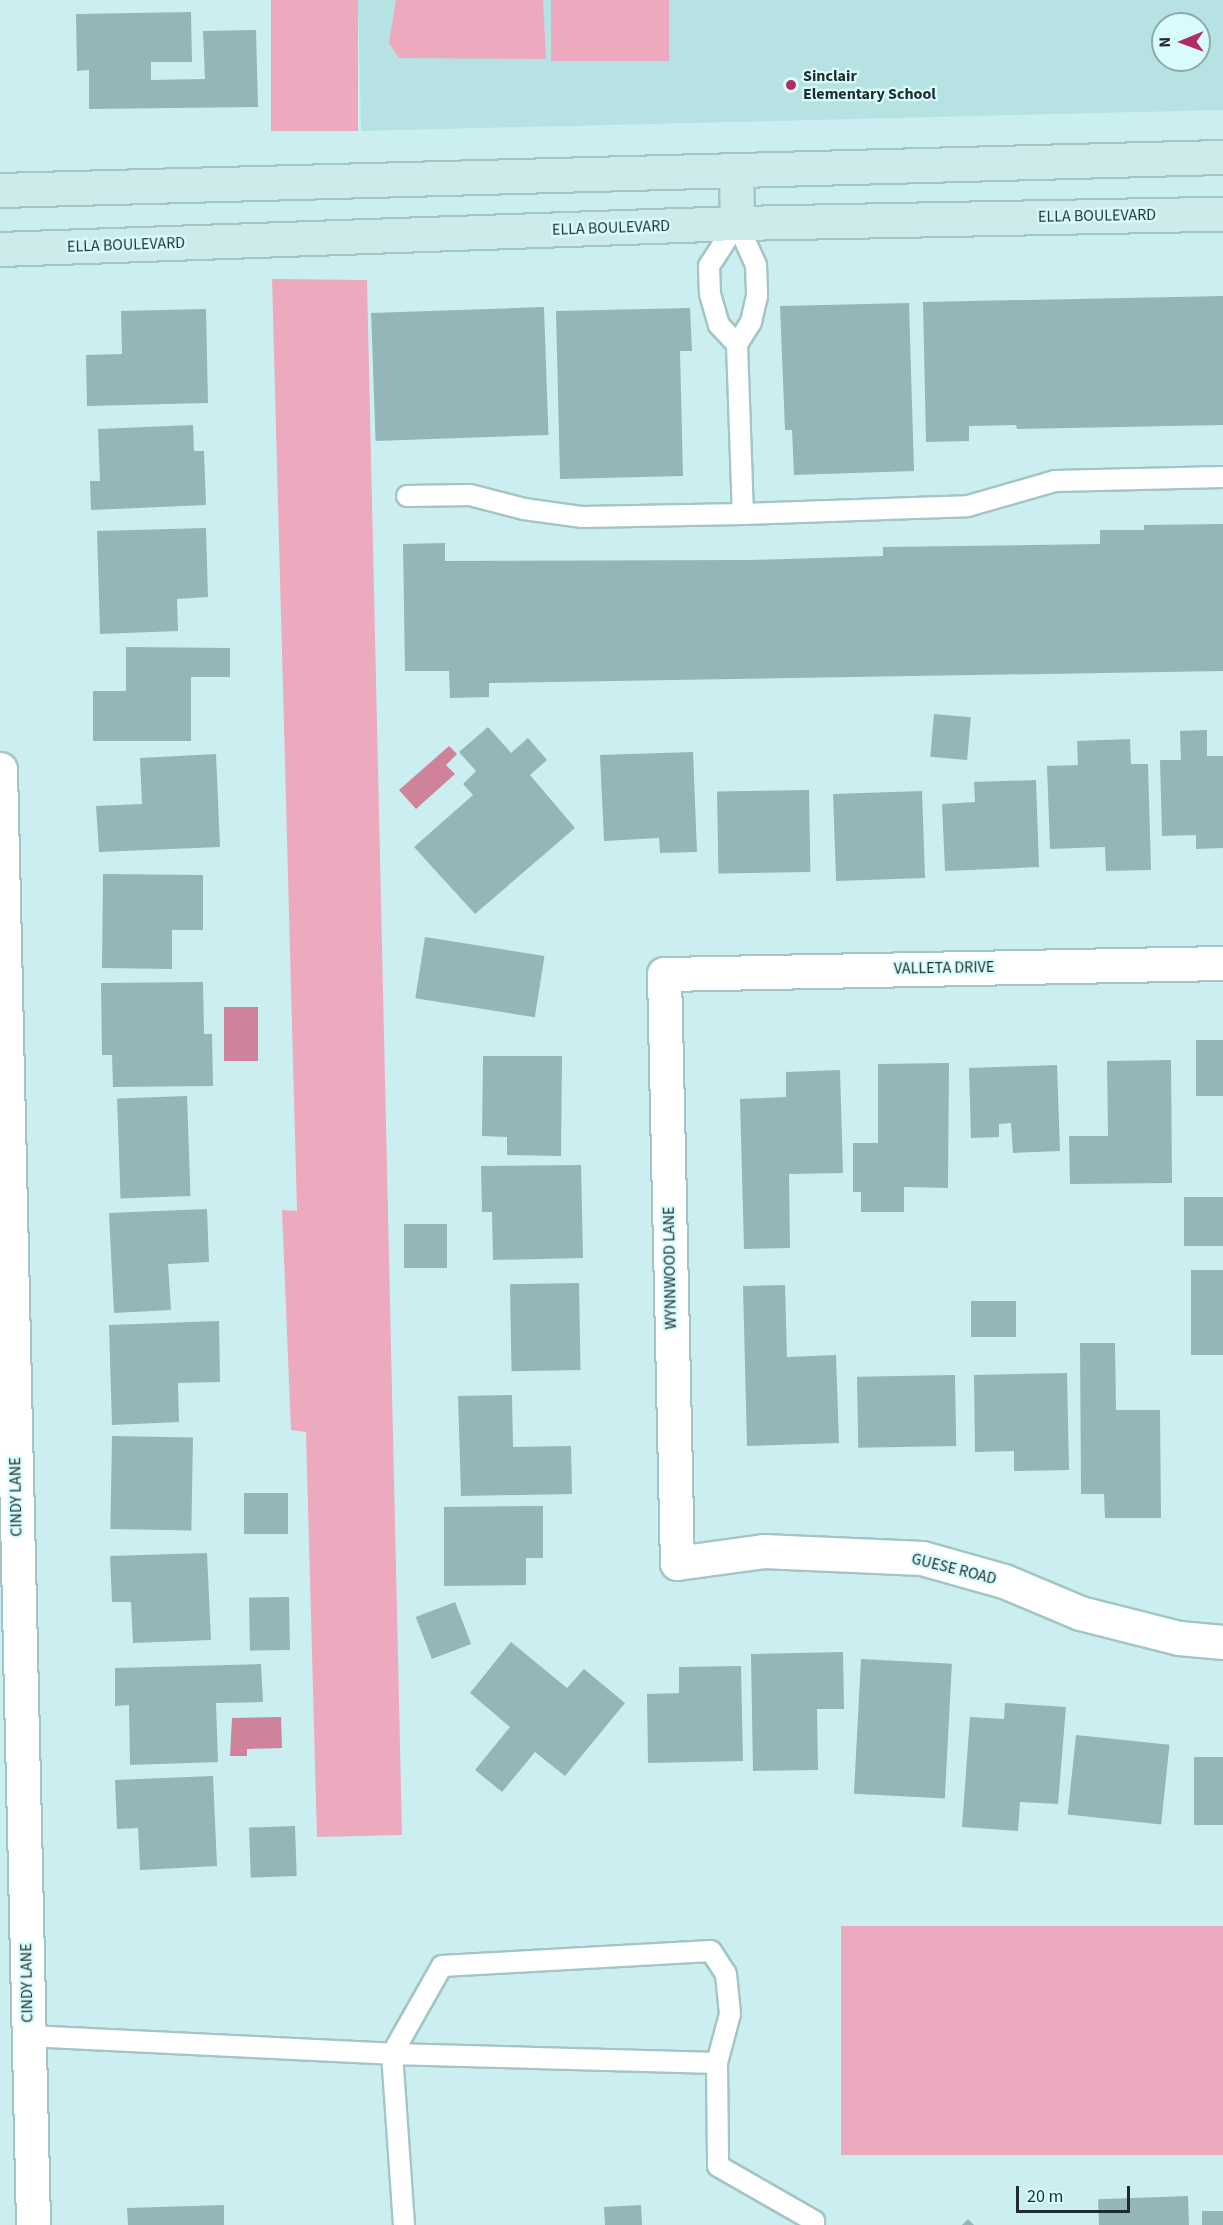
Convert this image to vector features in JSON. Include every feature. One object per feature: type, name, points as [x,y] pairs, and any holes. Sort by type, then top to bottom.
[{"type":"main road","points":[[0,190],[1223,157]]},
{"type":"main road","points":[[736,170],[737,224]]},
{"type":"main road","name":"ELLA BOULEVARD","points":[[0,249],[737,224],[1223,214]]},
{"type":"street","name":"CINDY LANE","points":[[0,769],[33,2225]]},
{"type":"street","name":"VALLETA DRIVE","points":[[664,974],[1223,963]]},
{"type":"street","name":"WYNNWOOD LANE","points":[[664,974],[677,1563]]},
{"type":"street","name":"GUESE ROAD","points":[[677,1563],[763,1551],[922,1558],[1004,1581],[1080,1613],[1179,1638],[1223,1642]]},
{"type":"lane","points":[[737,224],[709,266],[710,294],[719,325],[737,344]]},
{"type":"lane","points":[[737,224],[756,265],[757,296],[751,322],[737,344],[743,514]]},
{"type":"lane","points":[[407,496],[470,495],[524,509],[582,517],[743,514],[968,506],[1055,481],[1223,477]]},
{"type":"lane","points":[[404,2225],[392,2054],[442,1966],[711,1951],[726,1974],[730,2014],[717,2062],[718,2166],[814,2221],[814,2225]]},
{"type":"lane","points":[[28,2036],[392,2054],[717,2062]]},
{"type":"shaded area","points":[[271,0],[358,0],[358,131],[271,131]]},
{"type":"shaded area","name":"Sinclair Elementary School","points":[[358,0],[1223,0],[1223,110],[361,131]]},
{"type":"shaded area","points":[[396,0],[543,0],[546,59],[399,58],[389,43]]},
{"type":"shaded area","points":[[551,0],[669,0],[669,61],[551,61]]},
{"type":"shaded area","points":[[272,279],[367,280],[402,1835],[317,1837],[306,1432],[291,1430],[282,1210],[297,1211]]},
{"type":"shaded area","points":[[449,746],[457,754],[446,765],[455,774],[416,809],[399,790]]},
{"type":"shaded area","points":[[224,1007],[258,1007],[258,1061],[224,1061]]},
{"type":"shaded area","points":[[281,1717],[282,1748],[247,1749],[247,1756],[230,1756],[232,1718]]},
{"type":"shaded area","points":[[841,1926],[1223,1926],[1223,2155],[841,2155]]},
{"type":"building","points":[[191,12],[192,62],[151,62],[151,80],[205,79],[203,31],[256,30],[258,107],[89,109],[89,70],[77,71],[76,14]]},
{"type":"building","points":[[1223,296],[1223,425],[1017,429],[1016,425],[969,426],[969,441],[926,442],[923,302]]},
{"type":"building","points":[[909,303],[914,471],[794,475],[792,430],[785,430],[780,306]]},
{"type":"building","points":[[544,307],[548,435],[376,441],[371,313]]},
{"type":"building","points":[[690,308],[692,351],[680,351],[683,476],[560,479],[556,311]]},
{"type":"building","points":[[206,309],[208,403],[87,406],[86,355],[122,354],[121,311]]},
{"type":"building","points":[[193,425],[194,451],[204,451],[206,505],[91,510],[90,481],[100,481],[98,429]]},
{"type":"building","points":[[1223,524],[1223,671],[489,683],[489,697],[450,698],[449,671],[405,671],[403,544],[445,543],[445,561],[751,560],[883,556],[883,547],[1100,544],[1100,530],[1144,530],[1144,525]]},
{"type":"building","points":[[206,528],[208,597],[177,599],[178,631],[100,634],[97,531]]},
{"type":"building","points":[[126,647],[230,648],[230,677],[191,677],[191,741],[93,741],[93,691],[126,691]]},
{"type":"building","points":[[934,714],[971,717],[967,760],[930,757]]},
{"type":"building","points":[[488,727],[511,753],[528,738],[547,760],[530,775],[575,828],[475,914],[414,847],[473,795],[463,784],[476,771],[459,752]]},
{"type":"building","points":[[1207,730],[1207,756],[1223,756],[1223,848],[1196,849],[1196,835],[1162,836],[1160,760],[1181,760],[1180,731]]},
{"type":"building","points":[[1130,739],[1131,764],[1148,764],[1151,870],[1106,871],[1105,847],[1050,849],[1047,766],[1078,765],[1077,741]]},
{"type":"building","points":[[693,752],[697,852],[660,853],[659,838],[604,841],[600,755]]},
{"type":"building","points":[[216,754],[220,847],[99,852],[96,806],[142,804],[140,758]]},
{"type":"building","points":[[1036,780],[1039,867],[945,871],[942,804],[975,802],[974,782]]},
{"type":"building","points":[[809,790],[810,872],[718,874],[717,792]]},
{"type":"building","points":[[922,791],[925,878],[836,881],[833,794]]},
{"type":"building","points":[[103,874],[203,875],[203,930],[172,930],[172,969],[102,968]]},
{"type":"building","points":[[425,937],[545,956],[535,1017],[415,998]]},
{"type":"building","points":[[203,982],[204,1034],[212,1034],[213,1086],[113,1087],[112,1055],[102,1055],[101,983]]},
{"type":"building","points":[[1196,1040],[1223,1040],[1223,1096],[1196,1096]]},
{"type":"building","points":[[483,1056],[562,1056],[561,1156],[507,1155],[507,1137],[482,1136]]},
{"type":"building","points":[[1171,1060],[1172,1183],[1070,1184],[1069,1136],[1108,1136],[1107,1061]]},
{"type":"building","points":[[949,1063],[948,1188],[904,1187],[904,1212],[861,1212],[861,1192],[853,1192],[853,1143],[878,1143],[878,1064]]},
{"type":"building","points":[[1057,1065],[1060,1151],[1013,1153],[1011,1123],[999,1124],[999,1137],[971,1138],[969,1068]]},
{"type":"building","points":[[840,1070],[843,1173],[789,1174],[790,1248],[744,1249],[740,1099],[786,1097],[786,1072]]},
{"type":"building","points":[[187,1096],[190,1196],[121,1198],[117,1098]]},
{"type":"building","points":[[581,1165],[583,1258],[493,1260],[492,1212],[482,1212],[481,1166]]},
{"type":"building","points":[[1184,1197],[1223,1197],[1223,1246],[1184,1246]]},
{"type":"building","points":[[207,1209],[209,1262],[168,1264],[171,1310],[114,1313],[109,1213]]},
{"type":"building","points":[[404,1224],[447,1224],[447,1268],[404,1268]]},
{"type":"building","points":[[1191,1270],[1223,1270],[1223,1355],[1191,1355]]},
{"type":"building","points":[[579,1283],[581,1370],[512,1371],[510,1284]]},
{"type":"building","points":[[785,1285],[787,1357],[836,1355],[839,1443],[747,1446],[743,1286]]},
{"type":"building","points":[[971,1301],[1016,1301],[1016,1337],[971,1337]]},
{"type":"building","points":[[219,1321],[220,1382],[178,1383],[179,1422],[112,1425],[109,1325]]},
{"type":"building","points":[[1080,1343],[1115,1343],[1116,1410],[1160,1410],[1161,1518],[1105,1518],[1104,1494],[1081,1494]]},
{"type":"building","points":[[1067,1373],[1069,1470],[1014,1471],[1014,1451],[975,1452],[974,1375]]},
{"type":"building","points":[[955,1375],[956,1446],[858,1448],[857,1377]]},
{"type":"building","points":[[512,1395],[513,1447],[571,1446],[572,1494],[461,1496],[458,1396]]},
{"type":"building","points":[[112,1436],[193,1437],[191,1530],[110,1529]]},
{"type":"building","points":[[244,1493],[288,1493],[288,1534],[244,1534]]},
{"type":"building","points":[[543,1506],[543,1558],[526,1558],[526,1585],[444,1586],[444,1507]]},
{"type":"building","points":[[207,1553],[211,1640],[133,1643],[131,1602],[112,1602],[110,1556]]},
{"type":"building","points":[[289,1597],[290,1650],[250,1651],[249,1598]]},
{"type":"building","points":[[455,1602],[471,1644],[432,1659],[416,1617]]},
{"type":"building","points":[[511,1642],[567,1688],[584,1669],[625,1703],[565,1776],[535,1752],[502,1792],[475,1770],[510,1727],[470,1693]]},
{"type":"building","points":[[843,1652],[844,1709],[817,1709],[818,1770],[753,1771],[751,1654]]},
{"type":"building","points":[[861,1659],[952,1664],[945,1799],[854,1794]]},
{"type":"building","points":[[261,1664],[263,1702],[216,1703],[218,1762],[130,1765],[129,1705],[115,1706],[115,1668]]},
{"type":"building","points":[[741,1666],[743,1761],[648,1763],[647,1694],[679,1693],[679,1667]]},
{"type":"building","points":[[1005,1703],[1066,1707],[1058,1804],[1020,1802],[1018,1831],[962,1827],[970,1717],[1004,1719]]},
{"type":"building","points":[[1076,1735],[1169,1745],[1161,1824],[1068,1815]]},
{"type":"building","points":[[1194,1757],[1223,1757],[1223,1825],[1194,1825]]},
{"type":"building","points":[[213,1776],[217,1866],[140,1870],[138,1828],[117,1829],[115,1780]]},
{"type":"building","points":[[295,1826],[297,1876],[251,1878],[249,1828]]},
{"type":"building","points":[[1188,2196],[1189,2225],[1099,2225],[1098,2199]]},
{"type":"building","points":[[224,2205],[224,2225],[128,2225],[127,2208]]},
{"type":"building","points":[[641,2205],[642,2225],[605,2225],[604,2207]]},
{"type":"building","points":[[1202,2211],[1223,2211],[1223,2225],[1202,2225]]},
{"type":"building","points":[[968,2219],[974,2225],[962,2225]]},
{"type":"place","name":"Sinclair Elementary School","points":[[791,85]]}]
